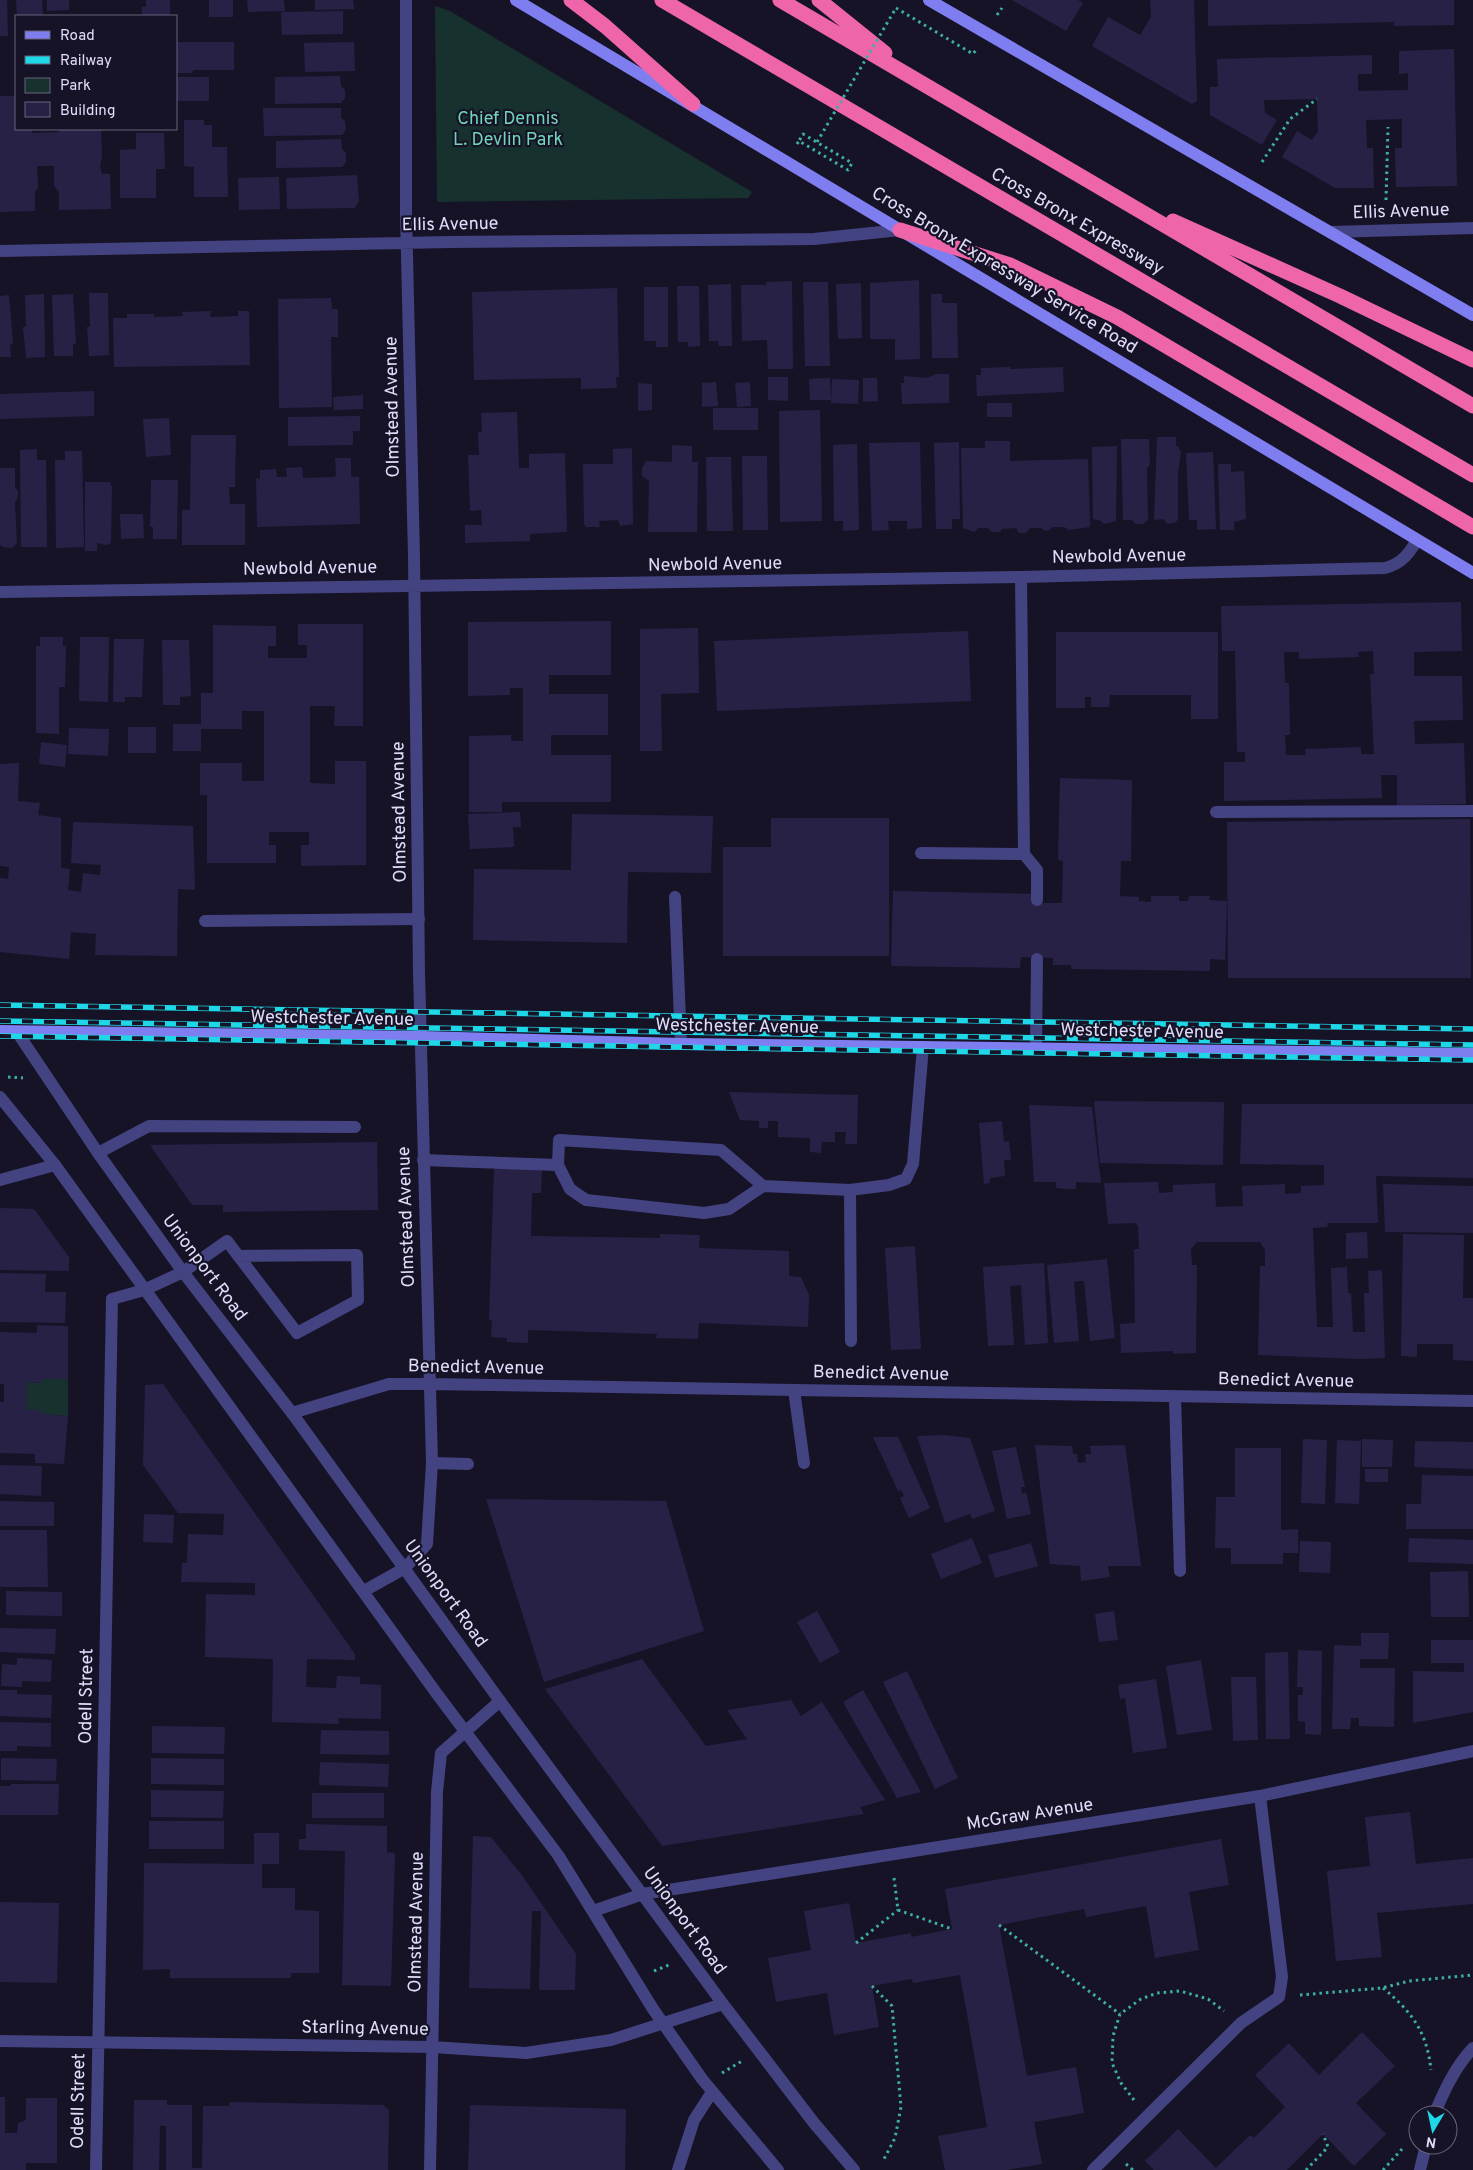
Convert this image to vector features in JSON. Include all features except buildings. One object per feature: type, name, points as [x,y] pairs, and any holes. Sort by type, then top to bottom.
[{"type":"highway","points":[[571,0],[605,26],[693,104]]},
{"type":"highway","name":"Cross Bronx Expressway","points":[[662,0],[1473,476]]},
{"type":"highway","points":[[780,0],[1473,406]]},
{"type":"highway","points":[[819,0],[930,88]]},
{"type":"highway","points":[[1105,191],[1340,296],[1473,360]]},
{"type":"highway","points":[[900,230],[1010,265],[1083,299],[1117,317],[1473,527]]},
{"type":"main road","name":"Cross Bronx Expressway Service Road","points":[[516,0],[693,104],[1473,573]]},
{"type":"main road","points":[[929,0],[1473,315]]},
{"type":"main road","name":"Westchester Avenue","points":[[0,1031],[422,1037],[681,1044],[1473,1054]]},
{"type":"street","name":"Olmstead Avenue","points":[[364,1591],[405,1568],[427,1544],[432,1464],[423,1160],[415,587],[407,244],[406,0]]},
{"type":"street","name":"Ellis Avenue","points":[[1330,232],[1473,228]]},
{"type":"street","name":"Ellis Avenue","points":[[0,251],[814,239],[900,230]]},
{"type":"street","name":"Newbold Avenue","points":[[0,592],[1022,577],[1385,568],[1394,566],[1410,554],[1417,540]]},
{"type":"street","points":[[1022,577],[1024,854],[1037,870],[1037,900]]},
{"type":"street","points":[[1216,812],[1473,812]]},
{"type":"street","points":[[922,853],[1024,854]]},
{"type":"street","points":[[675,897],[681,1044]]},
{"type":"street","points":[[204,920],[419,919]]},
{"type":"street","points":[[1036,1048],[1037,960]]},
{"type":"street","name":"Unionport Road","points":[[17,1032],[98,1153],[183,1272],[292,1412],[500,1701],[723,2004],[814,2123],[854,2170]]},
{"type":"street","points":[[763,1186],[730,1210],[704,1213],[586,1200],[570,1189],[558,1165],[559,1140],[721,1150],[763,1186],[850,1190],[889,1185],[906,1178],[913,1164],[923,1047]]},
{"type":"street","points":[[0,1097],[55,1165],[464,1731],[558,1854],[663,2024],[712,2092],[778,2170]]},
{"type":"street","points":[[98,1153],[149,1126],[355,1127]]},
{"type":"street","points":[[423,1160],[558,1165]]},
{"type":"street","points":[[0,1180],[55,1165]]},
{"type":"street","points":[[850,1190],[851,1341]]},
{"type":"street","name":"Odell Street","points":[[96,2170],[112,1299],[144,1290],[183,1272],[227,1241],[238,1256]]},
{"type":"street","points":[[357,1255],[358,1300],[297,1333],[238,1256],[357,1255]]},
{"type":"street","name":"Benedict Avenue","points":[[292,1412],[389,1384],[1473,1401]]},
{"type":"street","points":[[794,1390],[804,1464]]},
{"type":"street","points":[[1174,1396],[1180,1571]]},
{"type":"street","points":[[432,1464],[468,1464]]},
{"type":"street","name":"Olmstead Avenue","points":[[430,2170],[438,1782],[441,1753],[500,1701]]},
{"type":"street","name":"McGraw Avenue","points":[[593,1911],[642,1894],[1260,1796],[1473,1751]]},
{"type":"street","points":[[1093,2170],[1240,2023],[1279,1997],[1282,1977],[1260,1796]]},
{"type":"street","name":"Starling Avenue","points":[[0,2040],[432,2047],[526,2053],[596,2044],[723,2004]]},
{"type":"street","points":[[1439,2105],[1463,2058],[1473,2048]]},
{"type":"street","points":[[678,2170],[694,2120],[712,2092]]},
{"type":"street","points":[[1420,2170],[1424,2155]]},
{"type":"path","points":[[817,142],[896,8]]},
{"type":"path","points":[[1262,162],[1290,119],[1317,99]]},
{"type":"path","points":[[1386,200],[1388,127]]},
{"type":"path","points":[[803,134],[817,142],[852,163],[848,170],[798,143],[803,134]]},
{"type":"path","points":[[894,1878],[898,1910]]},
{"type":"path","points":[[898,1910],[952,1929]]},
{"type":"path","points":[[856,1943],[898,1910]]},
{"type":"path","points":[[999,1925],[1120,2014]]},
{"type":"path","points":[[649,1973],[677,1962]]},
{"type":"path","points":[[1322,1993],[1382,1988],[1409,1981],[1473,1975]]},
{"type":"path","points":[[872,1986],[892,2006],[901,2107],[895,2138],[884,2159]]},
{"type":"path","points":[[1382,1988],[1398,2001],[1416,2022],[1429,2050],[1431,2077]]},
{"type":"path","points":[[1147,2116],[1121,2083],[1112,2063],[1113,2036],[1120,2014],[1142,1999],[1157,1993],[1180,1991],[1208,1999],[1240,2023]]},
{"type":"path","points":[[721,2073],[747,2058]]},
{"type":"path","points":[[1306,2170],[1328,2147],[1323,2134]]},
{"type":"path","points":[[1383,2170],[1406,2145]]},
{"type":"green space","name":"Chief Dennis L. Devlin Park","points":[[435,6],[450,11],[752,192],[748,198],[437,202]]},
{"type":"green space","points":[[42,1379],[68,1379],[68,1416],[42,1414],[27,1410],[27,1382],[42,1383]]},
{"type":"railway","points":[[0,1005],[1473,1029]]},
{"type":"railway","points":[[0,1021],[1473,1045]]},
{"type":"railway","points":[[0,1036],[1473,1060]]}]
